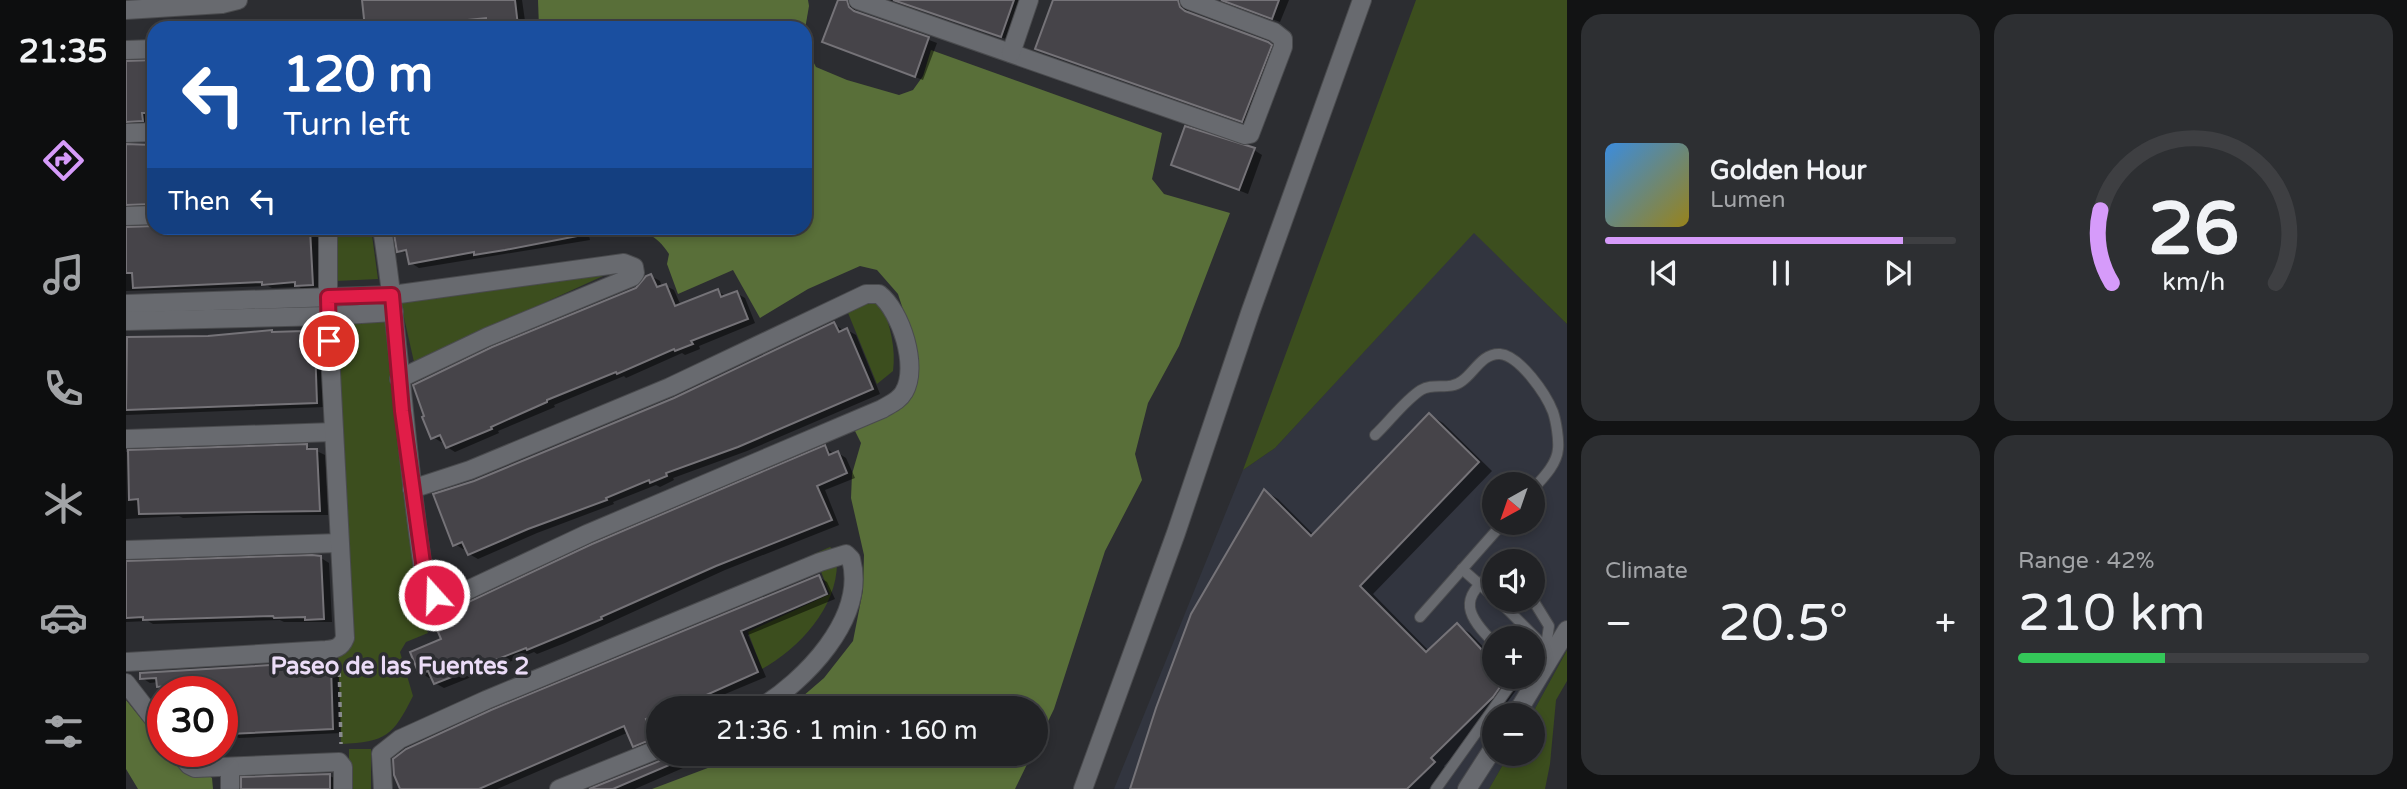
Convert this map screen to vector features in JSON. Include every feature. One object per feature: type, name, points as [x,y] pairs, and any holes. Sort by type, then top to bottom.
[{"type":"street","points":[[126,10],[238,0]]},
{"type":"street","points":[[858,0],[1245,135],[1250,134],[1283,47],[1283,39],[1274,32],[1189,0]]},
{"type":"street","points":[[1011,53],[1029,0]]},
{"type":"street","points":[[1083,789],[1176,533],[1250,313],[1362,0]]},
{"type":"street","points":[[126,50],[147,49]]},
{"type":"street","points":[[126,133],[147,132]]},
{"type":"street","points":[[126,216],[147,215]]},
{"type":"street","points":[[126,662],[326,650],[338,648],[345,638],[328,316],[328,235]]},
{"type":"street","points":[[383,235],[393,303],[412,489],[426,587],[441,599],[455,596],[587,534],[897,401],[909,381],[910,370],[901,324],[884,299],[878,294],[866,294],[670,387],[470,470],[412,489]]},
{"type":"street","points":[[126,321],[328,316],[624,263],[631,265],[635,271],[632,277],[487,337],[399,379]]},
{"type":"street","points":[[126,304],[328,297],[393,303]]},
{"type":"street","points":[[126,439],[334,432]]},
{"type":"street","points":[[126,550],[339,543]]},
{"type":"street","points":[[383,789],[381,754],[400,739],[656,629],[820,562],[846,554],[851,559],[854,581],[838,629],[826,649],[810,667],[777,696]]},
{"type":"street","points":[[1522,703],[1550,650],[1567,630]]},
{"type":"street","points":[[126,684],[147,711]]},
{"type":"street","points":[[559,789],[646,754]]},
{"type":"street","points":[[238,767],[339,762],[343,767],[343,789]]},
{"type":"street","points":[[1467,789],[1482,766]]},
{"type":"street","points":[[230,767],[230,789]]},
{"type":"lane","points":[[1376,435],[1419,391],[1429,387],[1455,386],[1488,357],[1502,354],[1513,359],[1528,374],[1544,394],[1554,413],[1558,448],[1555,460],[1545,473]]},
{"type":"lane","points":[[1420,617],[1491,536]]},
{"type":"lane","points":[[1462,569],[1480,585],[1471,600],[1470,612],[1482,630]]},
{"type":"lane","points":[[1510,612],[1550,650]]},
{"type":"lane","points":[[1540,612],[1549,626],[1550,650]]},
{"type":"lane","points":[[1436,789],[1507,689]]},
{"type":"path","points":[[338,648],[341,744]]},
{"type":"shaded area","points":[[1474,232],[1567,324],[1567,650],[1538,703],[1482,703],[1482,766],[1502,766],[1489,789],[1114,789],[1243,470],[1275,448]]},
{"type":"green space","points":[[538,0],[808,0],[809,6],[806,21],[539,21]]},
{"type":"green space","points":[[1416,0],[1567,0],[1567,324],[1474,233],[1275,448],[1243,470]]},
{"type":"green space","points":[[931,50],[1162,133],[1152,179],[1164,194],[1230,213],[1179,346],[1148,403],[1135,454],[1142,480],[1105,551],[1048,721],[1048,696],[803,696],[824,678],[853,641],[863,590],[864,555],[851,498],[852,474],[861,443],[852,425],[906,394],[910,331],[898,294],[877,270],[860,266],[808,289],[760,318],[733,270],[678,294],[667,264],[669,254],[649,235],[812,235],[812,59],[816,67],[847,80],[899,95],[913,90],[923,76]]},
{"type":"green space","points":[[334,235],[372,235],[378,279],[336,281]]},
{"type":"green space","points":[[625,266],[414,362],[400,300]]},
{"type":"green space","points":[[865,295],[882,305],[893,346],[893,371],[877,384],[844,303]]},
{"type":"green space","name":"Paseo de las Fuentes 2","points":[[395,312],[424,585],[414,599],[428,633],[406,642],[400,652],[413,696],[400,720],[378,738],[341,744],[327,318]]},
{"type":"green space","points":[[830,547],[836,551],[837,569],[833,587],[827,604],[817,620],[792,648],[762,669],[748,632],[830,594],[814,554]]},
{"type":"green space","points":[[1567,650],[1567,681],[1556,700],[1545,789],[1489,789],[1502,766],[1545,766],[1545,703],[1538,703]]},
{"type":"green space","points":[[126,700],[147,726],[147,767],[197,767],[212,778],[213,789],[138,789],[126,769]]},
{"type":"green space","points":[[349,749],[371,749],[371,789],[349,789]]},
{"type":"green space","points":[[713,766],[1026,766],[1015,789],[652,789]]},
{"type":"building","points":[[362,0],[515,0],[517,21],[486,21],[486,18],[458,21],[364,21]]},
{"type":"building","points":[[838,0],[847,0],[854,11],[929,37],[915,77],[822,42]]},
{"type":"building","points":[[893,0],[1014,0],[1001,37]]},
{"type":"building","points":[[1053,0],[1178,0],[1185,11],[1268,42],[1272,45],[1242,122],[1035,49]]},
{"type":"building","points":[[1221,0],[1279,0],[1272,19]]},
{"type":"building","points":[[147,60],[147,113],[142,113],[143,121],[126,122],[126,61]]},
{"type":"building","points":[[1185,126],[1255,148],[1239,190],[1171,165]]},
{"type":"building","points":[[126,144],[147,145],[147,204],[126,205]]},
{"type":"building","points":[[147,226],[147,235],[310,235],[313,285],[295,286],[295,282],[262,285],[262,282],[133,288],[132,273],[126,273],[126,227]]},
{"type":"building","points":[[394,235],[583,235],[409,264],[406,250],[397,252]]},
{"type":"building","points":[[651,274],[657,287],[666,284],[675,306],[718,289],[721,297],[737,291],[748,319],[691,341],[693,344],[675,351],[674,349],[547,400],[491,427],[492,429],[446,448],[440,435],[431,439],[413,385],[492,347],[636,288]]},
{"type":"building","points":[[834,322],[839,332],[847,328],[873,389],[738,447],[666,473],[667,476],[650,483],[649,480],[606,498],[607,500],[528,529],[468,555],[462,542],[453,546],[433,494],[474,481],[674,398]]},
{"type":"building","points":[[272,330],[304,331],[305,346],[315,345],[317,403],[126,410],[127,337],[208,336]]},
{"type":"building","points":[[1429,413],[1479,462],[1360,586],[1426,652],[1457,623],[1482,650],[1482,689],[1499,689],[1493,697],[1487,703],[1482,703],[1482,708],[1431,758],[1435,762],[1407,789],[1130,789],[1156,708],[1191,614],[1264,489],[1311,536]]},
{"type":"building","points":[[307,444],[307,449],[317,449],[320,511],[139,514],[138,499],[129,500],[128,450]]},
{"type":"building","points":[[825,445],[829,455],[838,451],[847,473],[817,486],[832,520],[716,566],[601,617],[602,619],[527,650],[526,648],[434,684],[428,671],[419,674],[410,652],[441,639],[428,608],[432,606],[443,610],[460,606],[592,544]]},
{"type":"building","points":[[321,556],[324,619],[305,620],[305,617],[273,616],[143,620],[143,617],[126,618],[126,561]]},
{"type":"building","points":[[819,575],[827,594],[741,631],[758,672],[704,696],[646,696],[646,742],[633,747],[624,726],[479,789],[400,789],[394,775],[393,759],[406,749],[491,710]]},
{"type":"building","points":[[321,662],[321,667],[331,666],[333,729],[238,734],[238,676],[147,676],[147,679],[140,679],[140,673]]},
{"type":"building","points":[[647,766],[667,766],[613,789],[589,789]]},
{"type":"building","points":[[330,774],[330,789],[241,789],[241,777]]},
{"type":"district","name":"Paseo de las Fuentes 2","points":[[400,666]]},
{"type":"route","points":[[329,341],[328,297],[392,295],[402,411],[426,587],[434,595]]}]
